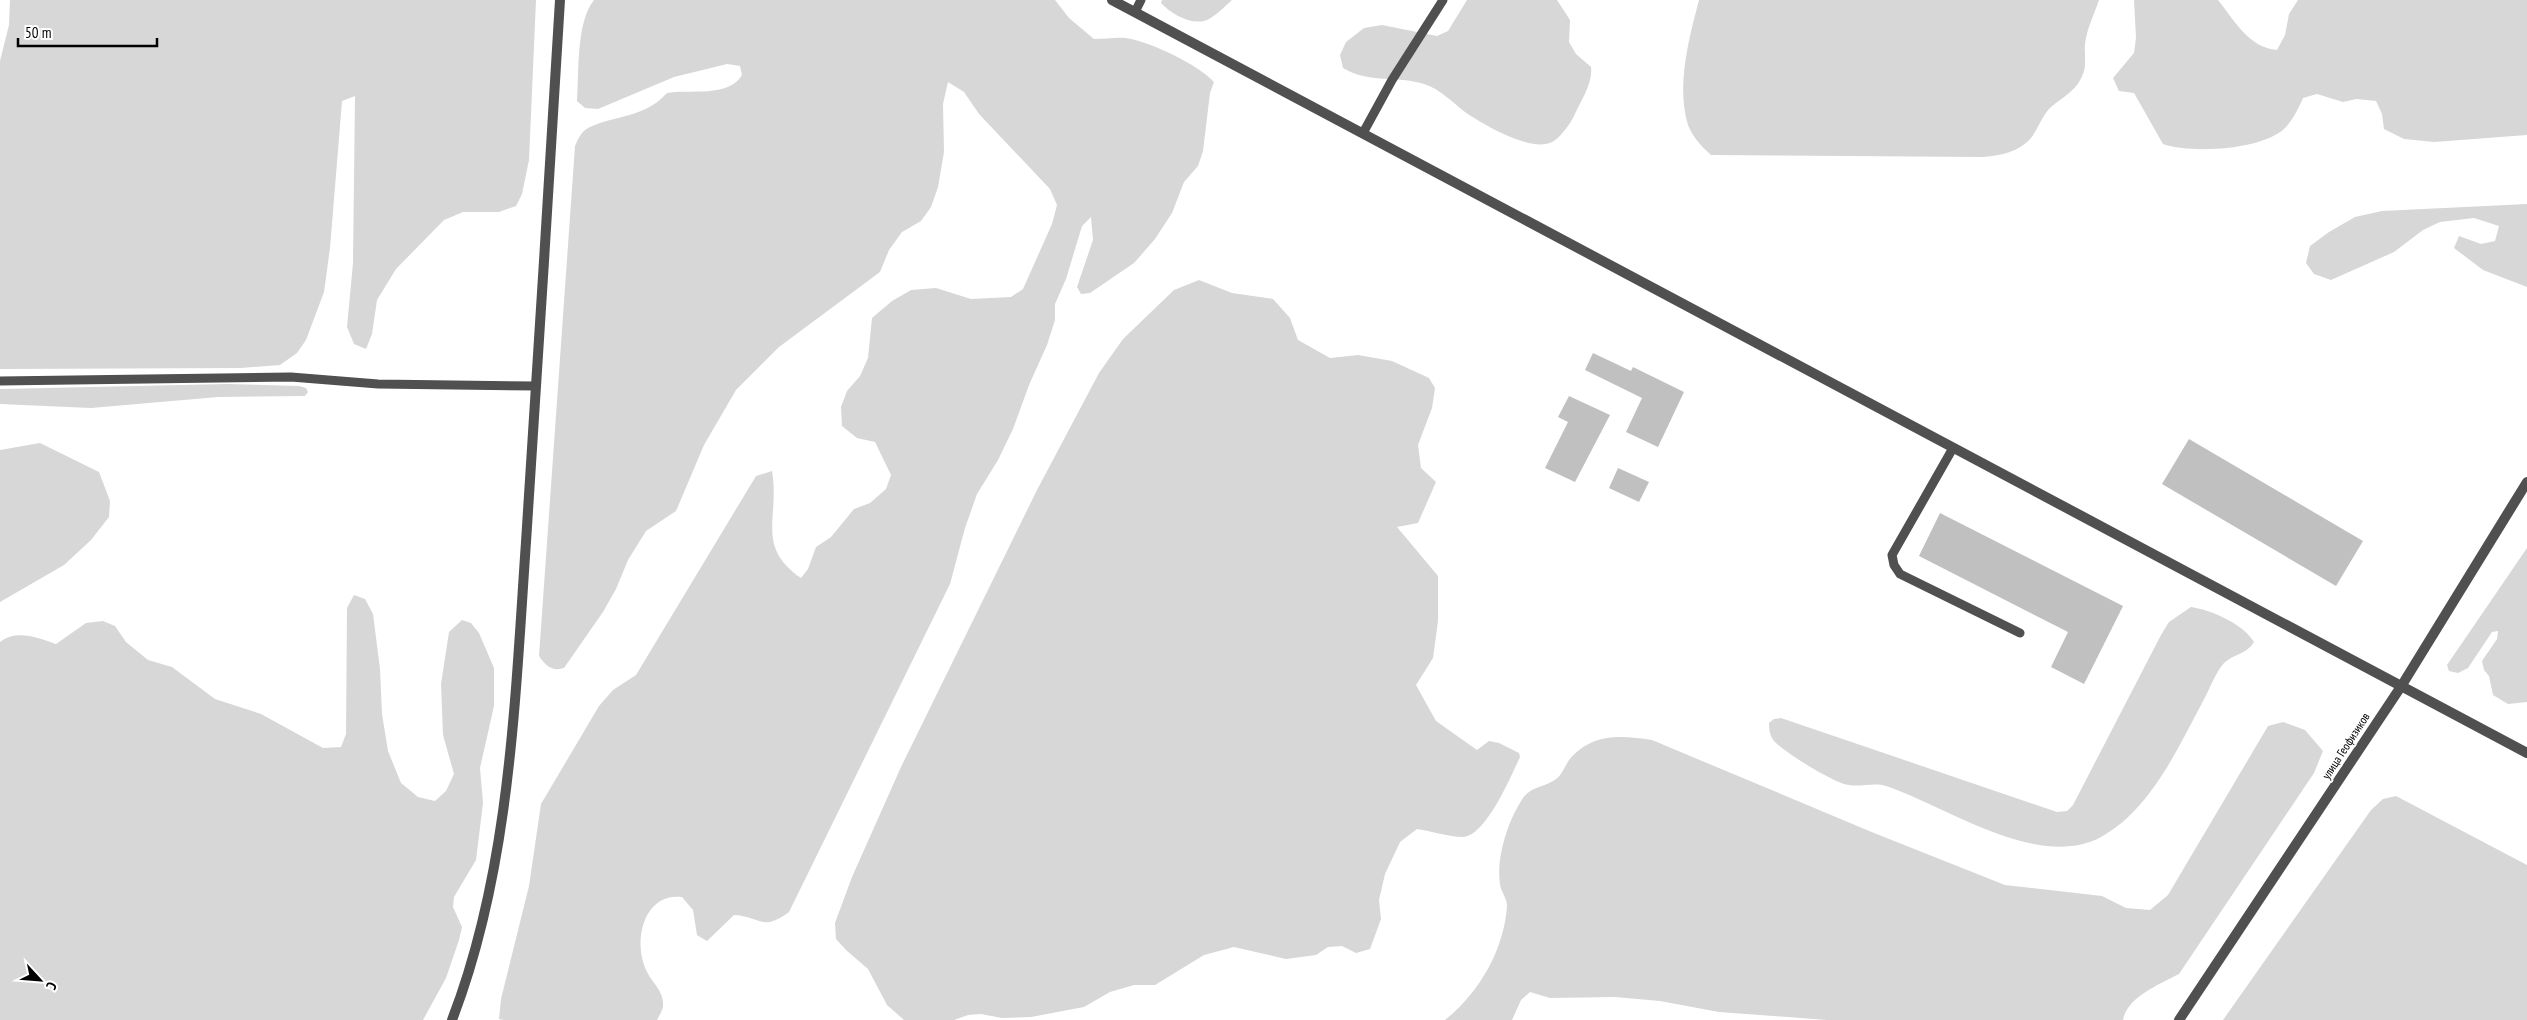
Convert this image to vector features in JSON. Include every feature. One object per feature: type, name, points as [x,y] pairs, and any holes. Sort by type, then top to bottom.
[{"type":"street","points":[[452,1020],[462,994],[481,924],[498,839],[514,716],[560,0]]},
{"type":"street","points":[[1112,0],[2527,753]]},
{"type":"street","name":"улица Геофизиков","points":[[2179,1020],[2402,685],[2527,482]]},
{"type":"lane","points":[[1134,12],[1142,0]]},
{"type":"lane","points":[[1363,133],[1392,80],[1443,0]]},
{"type":"lane","points":[[0,382],[282,376],[378,384],[536,386]]},
{"type":"lane","points":[[1953,448],[1892,555],[1894,565],[1900,574],[2020,633]]},
{"type":"shaded area","points":[[10,0],[536,0],[529,160],[522,194],[516,206],[499,212],[463,212],[444,220],[396,269],[377,300],[372,334],[366,349],[354,344],[347,327],[353,263],[355,96],[342,101],[330,248],[324,292],[306,340],[297,353],[280,365],[241,368],[0,369],[0,61],[9,25]]},
{"type":"shaded area","points":[[594,0],[1055,0],[1069,18],[1094,39],[1126,38],[1148,44],[1185,61],[1214,82],[1210,93],[1203,151],[1198,166],[1184,182],[1172,213],[1155,239],[1134,263],[1090,293],[1081,294],[1077,287],[1093,240],[1091,217],[1082,226],[1066,279],[1055,304],[1055,320],[1047,345],[1029,385],[1013,429],[998,460],[977,494],[965,528],[950,584],[789,912],[780,918],[767,922],[734,915],[707,941],[697,935],[693,910],[682,897],[669,898],[658,903],[650,911],[644,922],[641,934],[643,960],[647,972],[660,992],[663,1001],[663,1006],[657,1020],[504,1020],[499,1019],[501,999],[529,886],[541,804],[599,706],[613,690],[636,675],[756,476],[772,471],[774,488],[772,530],[774,542],[778,554],[787,566],[801,578],[808,569],[816,547],[831,537],[854,509],[870,503],[886,489],[891,475],[875,442],[857,438],[842,426],[841,407],[847,391],[860,376],[868,358],[872,318],[892,301],[911,290],[936,288],[971,299],[1011,297],[1023,289],[1052,224],[1057,205],[1050,189],[979,114],[964,92],[948,82],[943,104],[944,152],[938,187],[931,207],[921,221],[902,232],[889,250],[880,272],[779,347],[736,390],[704,445],[676,511],[646,531],[628,560],[616,589],[603,612],[564,668],[552,668],[546,665],[539,656],[575,146],[588,128],[639,112],[658,101],[667,93],[718,90],[736,82],[742,75],[740,66],[727,64],[674,77],[598,109],[585,108],[577,101],[581,34],[588,10]]},
{"type":"shaded area","points":[[1162,0],[1232,0],[1207,20],[1195,21],[1176,15],[1161,3]]},
{"type":"shaded area","points":[[1467,0],[1557,0],[1570,20],[1569,42],[1576,54],[1591,67],[1590,80],[1572,119],[1561,134],[1552,142],[1532,144],[1507,136],[1465,112],[1441,92],[1430,86],[1414,81],[1363,76],[1343,68],[1340,55],[1346,42],[1364,28],[1382,25],[1437,36],[1448,31]]},
{"type":"shaded area","points":[[1699,0],[2099,0],[2086,38],[2084,70],[2077,85],[2049,109],[2031,138],[2021,147],[1995,156],[1982,157],[1711,155],[1698,141],[1688,125],[1683,94],[1685,62]]},
{"type":"shaded area","points":[[2134,0],[2218,0],[2250,39],[2267,48],[2277,50],[2285,35],[2289,14],[2298,0],[2527,0],[2527,135],[2434,142],[2404,139],[2384,129],[2382,114],[2376,101],[2356,99],[2343,102],[2317,94],[2303,98],[2285,128],[2261,141],[2226,148],[2208,149],[2191,149],[2163,144],[2134,93],[2119,91],[2113,78],[2134,53],[2136,38]]},
{"type":"shaded area","points":[[2527,204],[2527,287],[2483,270],[2454,248],[2459,236],[2481,244],[2495,241],[2499,226],[2474,218],[2440,222],[2423,230],[2394,252],[2331,280],[2314,274],[2306,263],[2310,246],[2355,217],[2382,211]]},
{"type":"shaded area","points":[[1199,280],[1232,293],[1273,299],[1290,318],[1298,340],[1330,358],[1358,355],[1392,361],[1429,378],[1435,388],[1432,408],[1418,445],[1421,468],[1436,482],[1418,523],[1397,527],[1438,576],[1438,621],[1433,658],[1416,685],[1436,721],[1477,750],[1489,741],[1499,743],[1519,753],[1520,757],[1497,804],[1480,827],[1472,834],[1458,837],[1417,829],[1400,842],[1385,874],[1379,900],[1381,919],[1370,949],[1356,953],[1342,946],[1328,947],[1316,955],[1286,959],[1234,947],[1204,955],[1155,985],[1134,985],[1110,992],[1084,1007],[1031,1017],[1002,1018],[981,1014],[968,1015],[954,1020],[904,1020],[887,1005],[868,969],[836,939],[835,923],[852,877],[901,767],[1037,490],[1099,373],[1123,339],[1174,290]]},
{"type":"shaded area","points":[[227,384],[299,386],[306,388],[308,392],[305,396],[218,397],[91,408],[0,404],[0,389]]},
{"type":"shaded area","points":[[40,443],[99,472],[110,501],[109,517],[91,540],[64,565],[0,602],[0,450]]},
{"type":"shaded area","points":[[2527,548],[2527,702],[2508,704],[2493,695],[2489,676],[2484,670],[2482,661],[2497,639],[2498,631],[2492,632],[2468,668],[2458,673],[2449,671],[2447,665]]},
{"type":"shaded area","points":[[354,595],[365,599],[373,614],[380,669],[382,714],[388,751],[401,783],[418,797],[435,801],[446,791],[454,774],[443,735],[441,684],[449,632],[462,620],[471,623],[479,633],[494,668],[494,706],[480,768],[483,803],[476,860],[454,897],[453,907],[462,927],[459,940],[446,978],[423,1020],[0,1020],[0,642],[20,635],[35,637],[56,644],[86,623],[103,621],[115,626],[126,642],[148,660],[172,667],[215,699],[261,714],[323,748],[341,747],[346,734],[347,608]]},
{"type":"shaded area","points":[[2191,607],[2208,611],[2235,624],[2249,635],[2254,642],[2248,649],[2228,660],[2221,667],[2172,759],[2148,795],[2134,811],[2101,837],[2076,845],[2049,846],[2021,841],[1992,832],[1886,786],[1877,784],[1849,785],[1842,783],[1822,774],[1798,759],[1774,741],[1771,735],[1769,723],[1774,719],[1781,718],[2057,812],[2067,811],[2073,805],[2161,635],[2169,622]]},
{"type":"shaded area","points":[[2283,722],[2305,730],[2323,751],[2314,773],[2179,974],[2137,998],[2126,1012],[2123,1020],[1827,1020],[1719,1012],[1660,1001],[1615,997],[1550,998],[1530,992],[1521,1000],[1512,1020],[1445,1020],[1469,997],[1479,984],[1501,939],[1507,906],[1500,884],[1500,863],[1504,839],[1518,807],[1526,794],[1556,779],[1562,773],[1569,760],[1578,751],[1597,740],[1629,737],[1652,740],[1874,833],[2005,885],[2102,896],[2126,908],[2150,910],[2168,895],[2268,726]]},
{"type":"shaded area","points":[[2396,796],[2527,865],[2527,1020],[2223,1020],[2371,810],[2383,799]]},
{"type":"building","points":[[1593,353],[1631,371],[1633,367],[1684,392],[1658,447],[1626,432],[1642,398],[1585,370]]},
{"type":"building","points":[[1569,396],[1610,415],[1575,482],[1545,468],[1568,422],[1558,417]]},
{"type":"building","points":[[2189,439],[2363,541],[2336,586],[2162,484]]},
{"type":"building","points":[[1618,468],[1649,482],[1639,502],[1609,488]]},
{"type":"building","points":[[1940,513],[2123,606],[2084,684],[2051,667],[2068,632],[1919,556]]}]
